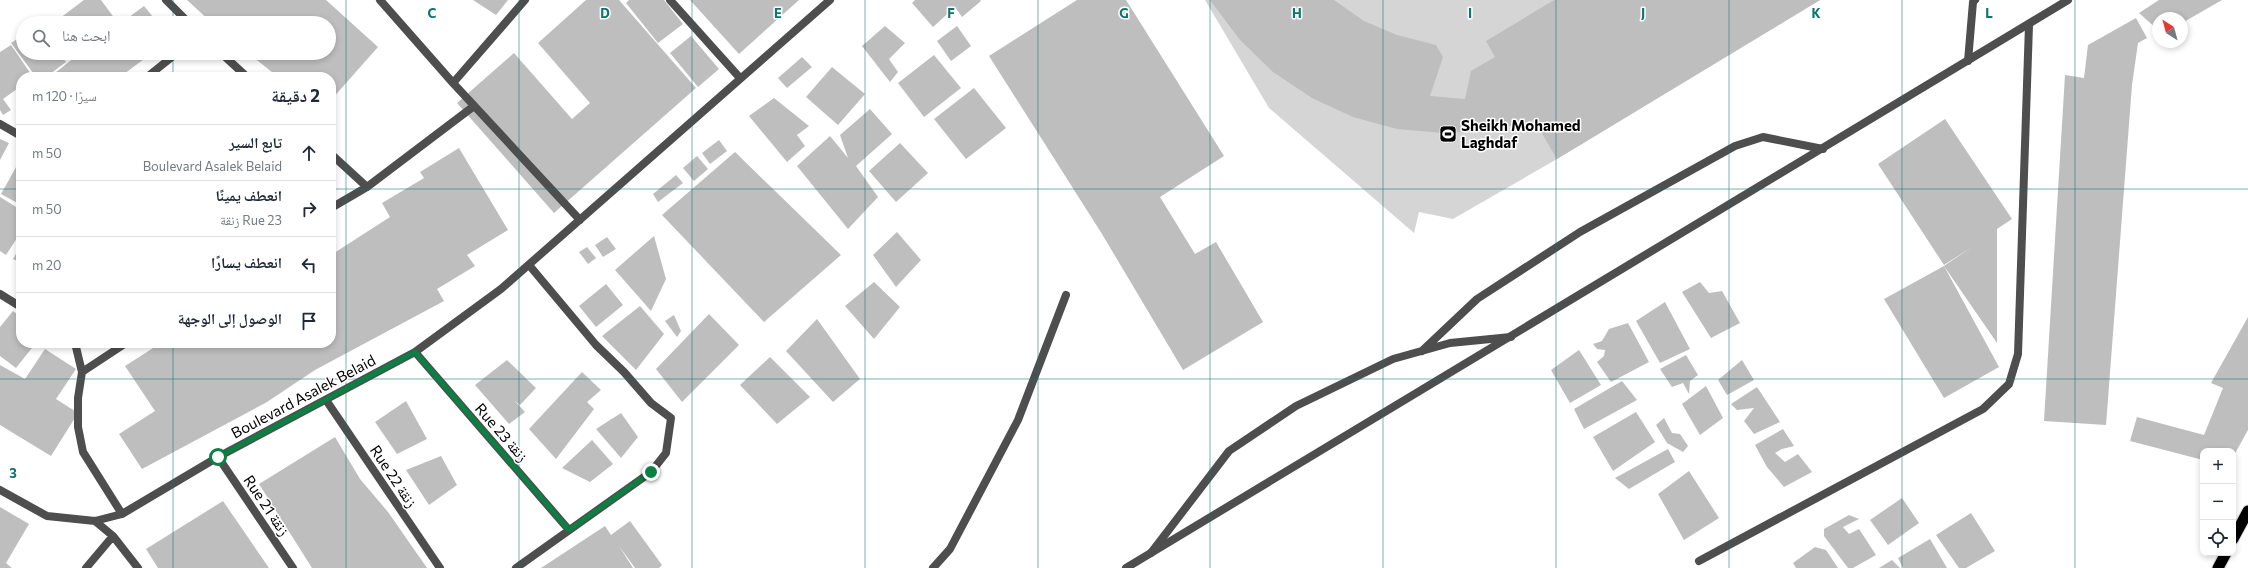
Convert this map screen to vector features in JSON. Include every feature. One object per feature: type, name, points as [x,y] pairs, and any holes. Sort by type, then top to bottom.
[{"type":"highway","points":[[2236,533],[2248,511]]},
{"type":"highway","points":[[2218,568],[2224,556]]},
{"type":"street","points":[[166,0],[182,16]]},
{"type":"street","points":[[380,0],[453,83],[580,220]]},
{"type":"street","points":[[453,83],[525,0]]},
{"type":"street","points":[[670,0],[740,78],[830,0]]},
{"type":"street","points":[[1968,61],[1973,2],[1975,0]]},
{"type":"street","points":[[1126,568],[2029,25],[2068,0]]},
{"type":"street","points":[[1699,561],[1983,409],[2009,384],[2018,354],[2029,25]]},
{"type":"street","points":[[153,72],[168,60]]},
{"type":"street","points":[[229,60],[242,72]]},
{"type":"street","name":"Boulevard Asalek Belaid","points":[[0,490],[47,516],[95,521],[122,514],[218,457],[415,352],[501,289],[740,78]]},
{"type":"street","points":[[336,205],[367,187],[474,106]]},
{"type":"street","points":[[0,124],[16,133]]},
{"type":"street","points":[[1422,351],[1477,299],[1490,290],[1580,232],[1735,146],[1763,137],[1823,149]]},
{"type":"street","points":[[336,159],[367,187]]},
{"type":"street","points":[[516,568],[651,472],[666,453],[671,418],[651,403],[624,372],[596,345],[529,265]]},
{"type":"street","points":[[0,294],[16,304]]},
{"type":"street","points":[[933,568],[950,549],[1018,420],[1066,295]]},
{"type":"street","points":[[1151,553],[1229,451],[1296,406],[1393,359],[1450,343],[1511,337]]},
{"type":"street","points":[[76,348],[82,372],[78,413],[83,452],[122,514]]},
{"type":"street","points":[[82,372],[118,348]]},
{"type":"street","name":"Rue 23 زنقة","points":[[415,352],[569,530]]},
{"type":"street","name":"Rue 22 زنقة","points":[[326,400],[440,568]]},
{"type":"street","name":"Rue 21 زنقة","points":[[218,457],[293,568]]},
{"type":"street","points":[[95,521],[113,536],[138,568]]},
{"type":"street","points":[[86,568],[113,536]]},
{"type":"shaded area","name":"Sheikh Mohamed Laghdaf","points":[[1205,0],[1820,0],[1557,159],[1453,219],[1419,212],[1414,233],[1269,108]]},
{"type":"building","points":[[84,0],[101,0],[113,16],[63,16]]},
{"type":"building","points":[[187,0],[326,0],[378,47],[336,94],[336,72],[272,72],[257,60],[336,60],[336,16],[204,16]]},
{"type":"building","points":[[473,0],[508,0],[496,15]]},
{"type":"building","points":[[586,0],[619,0],[696,88],[554,213],[457,103],[514,53],[572,119],[590,103],[538,43]]},
{"type":"building","points":[[629,0],[664,0],[683,24],[658,43],[626,3]]},
{"type":"building","points":[[690,0],[799,0],[739,54]]},
{"type":"building","points":[[915,0],[981,1],[962,17],[955,7],[933,27],[912,3]]},
{"type":"building","points":[[1077,0],[1126,0],[1224,156],[1160,197],[1195,254],[1216,242],[1263,322],[1183,370],[1102,234],[989,56]]},
{"type":"building","name":"Sheikh Mohamed Laghdaf","points":[[1210,0],[1334,0],[1364,21],[1397,35],[1436,45],[1443,57],[1430,96],[1465,99],[1471,71],[1495,57],[1486,41],[1554,0],[1820,0],[1557,159],[1534,120],[1489,131],[1443,133],[1397,129],[1353,117],[1312,98],[1273,72],[1240,40]]},
{"type":"building","points":[[2159,0],[2222,0],[2188,20],[2188,12],[2152,12],[2152,25],[2139,13]]},
{"type":"building","points":[[144,6],[152,16],[130,16]]},
{"type":"building","points":[[2136,18],[2147,38],[2138,43],[2132,85],[2106,425],[2044,421],[2065,75],[2084,78],[2088,45]]},
{"type":"building","points":[[885,26],[905,43],[889,59],[898,72],[890,82],[862,46]]},
{"type":"building","points":[[957,26],[971,46],[951,61],[937,41]]},
{"type":"building","points":[[691,36],[719,69],[698,87],[670,53]]},
{"type":"building","points":[[16,40],[16,50],[11,43]]},
{"type":"building","points":[[11,45],[16,52],[16,60],[21,60],[30,72],[16,72],[16,90],[3,99],[11,110],[3,115],[0,110],[0,52]]},
{"type":"building","points":[[934,55],[961,88],[924,117],[898,83]]},
{"type":"building","points":[[802,57],[812,67],[787,88],[778,78]]},
{"type":"building","points":[[24,60],[65,60],[66,62],[53,72],[32,72]]},
{"type":"building","points":[[71,60],[143,60],[127,72],[56,72]]},
{"type":"building","points":[[832,67],[865,94],[838,125],[806,97]]},
{"type":"building","points":[[974,88],[1006,128],[966,159],[934,119]]},
{"type":"building","points":[[774,98],[809,126],[797,135],[805,146],[787,162],[749,116]]},
{"type":"building","points":[[870,109],[892,134],[856,166],[878,197],[848,229],[797,166],[830,136],[848,158],[840,135]]},
{"type":"building","points":[[1945,119],[2012,219],[1997,229],[1997,343],[1944,266],[1972,247],[1944,265],[1878,164]]},
{"type":"building","points":[[0,139],[9,143],[0,160]]},
{"type":"building","points":[[719,140],[727,151],[710,164],[702,153]]},
{"type":"building","points":[[900,143],[928,173],[896,202],[869,171]]},
{"type":"building","points":[[459,148],[508,230],[467,255],[475,266],[437,289],[444,301],[315,370],[267,402],[142,469],[119,434],[155,411],[125,366],[153,348],[336,348],[336,252],[390,217],[382,203],[424,178],[420,172]]},
{"type":"building","points":[[735,152],[841,255],[764,322],[662,215]]},
{"type":"building","points":[[697,156],[708,169],[694,181],[683,168]]},
{"type":"building","points":[[16,167],[16,202],[1,194]]},
{"type":"building","points":[[676,175],[683,183],[658,202],[653,194]]},
{"type":"building","points":[[0,197],[16,207],[16,240],[6,255],[0,251]]},
{"type":"building","points":[[897,232],[921,260],[896,287],[873,255]]},
{"type":"building","points":[[654,236],[666,279],[651,311],[615,270]]},
{"type":"building","points":[[607,237],[616,249],[603,257],[595,245]]},
{"type":"building","points":[[587,247],[596,258],[588,264],[579,252]]},
{"type":"building","points":[[16,254],[16,260],[13,259]]},
{"type":"building","points":[[1944,266],[1999,367],[1944,398],[1884,299]]},
{"type":"building","points":[[874,282],[900,307],[874,339],[845,306]]},
{"type":"building","points":[[1700,282],[1709,293],[1722,291],[1740,323],[1711,338],[1682,292]]},
{"type":"building","points":[[606,284],[623,305],[596,327],[579,306]]},
{"type":"building","points":[[1665,302],[1690,349],[1660,363],[1636,321]]},
{"type":"building","points":[[640,306],[664,334],[636,370],[602,336]]},
{"type":"building","points":[[13,311],[16,313],[16,348],[32,348],[16,368],[0,356],[0,327]]},
{"type":"building","points":[[709,314],[739,345],[682,402],[656,369]]},
{"type":"building","points":[[674,315],[681,331],[677,337],[665,321]]},
{"type":"building","points":[[2248,317],[2248,430],[2236,452],[2236,448],[2200,448],[2200,459],[2130,441],[2137,417],[2204,435],[2223,388],[2211,383]]},
{"type":"building","points":[[817,319],[860,379],[833,402],[786,351]]},
{"type":"building","points":[[1628,323],[1649,362],[1611,382],[1597,362],[1604,356],[1605,350],[1597,349],[1593,344],[1602,341],[1609,329]]},
{"type":"building","points":[[45,349],[76,369],[56,399],[78,413],[51,456],[0,425],[0,365],[25,379]]},
{"type":"building","points":[[1579,350],[1601,385],[1570,403],[1551,370]]},
{"type":"building","points":[[1686,355],[1698,375],[1690,381],[1689,394],[1683,383],[1672,387],[1660,369]]},
{"type":"building","points":[[770,357],[810,397],[777,424],[740,385]]},
{"type":"building","points":[[507,360],[536,388],[520,405],[515,401],[525,412],[509,424],[475,385]]},
{"type":"building","points":[[1742,360],[1754,380],[1727,395],[1718,380]]},
{"type":"building","points":[[582,372],[601,390],[587,402],[594,409],[556,459],[529,429]]},
{"type":"building","points":[[1622,381],[1637,400],[1584,429],[1574,409]]},
{"type":"building","points":[[1706,386],[1723,418],[1700,435],[1682,404]]},
{"type":"building","points":[[1757,387],[1780,422],[1754,434],[1744,421],[1754,408],[1737,410],[1731,404]]},
{"type":"building","points":[[406,401],[427,439],[397,454],[375,422]]},
{"type":"building","points":[[1636,412],[1655,442],[1613,471],[1593,437]]},
{"type":"building","points":[[621,413],[638,437],[621,458],[596,429]]},
{"type":"building","points":[[1664,418],[1672,433],[1680,434],[1688,446],[1683,452],[1667,443],[1656,425]]},
{"type":"building","points":[[1783,429],[1794,446],[1782,449],[1775,453],[1785,462],[1798,454],[1812,472],[1784,487],[1767,467],[1755,445]]},
{"type":"building","points":[[335,437],[360,479],[388,512],[427,568],[312,568],[259,484]]},
{"type":"building","points":[[592,440],[613,464],[590,482],[562,468]]},
{"type":"building","points":[[1668,449],[1675,462],[1629,489],[1615,478]]},
{"type":"building","points":[[441,456],[457,485],[429,505],[406,470]]},
{"type":"building","points":[[1689,471],[1719,518],[1684,540],[1658,494]]},
{"type":"building","points":[[1902,498],[1919,523],[1888,545],[1870,520]]},
{"type":"building","points":[[223,501],[269,568],[158,568],[146,549]]},
{"type":"building","points":[[0,507],[29,524],[6,563],[12,568],[0,568]]},
{"type":"building","points":[[1971,513],[1995,551],[1966,568],[1959,568],[1936,535]]},
{"type":"building","points":[[1849,515],[1859,519],[1843,527],[1849,534],[1859,529],[1876,555],[1853,568],[1848,568],[1824,536],[1824,529]]},
{"type":"building","points":[[630,521],[662,565],[659,568],[635,568],[619,546],[633,568],[541,568],[605,526],[611,535]]},
{"type":"building","points":[[1930,539],[1947,568],[1903,568],[1898,558]]},
{"type":"building","points":[[1815,547],[1826,550],[1838,568],[1796,568],[1793,563]]},
{"type":"building","points":[[1892,560],[1900,568],[1879,568]]},
{"type":"place","name":"Sheikh Mohamed Laghdaf","points":[[1448,134]]},
{"type":"route","points":[[218,457],[415,352],[569,530],[651,472]]}]
